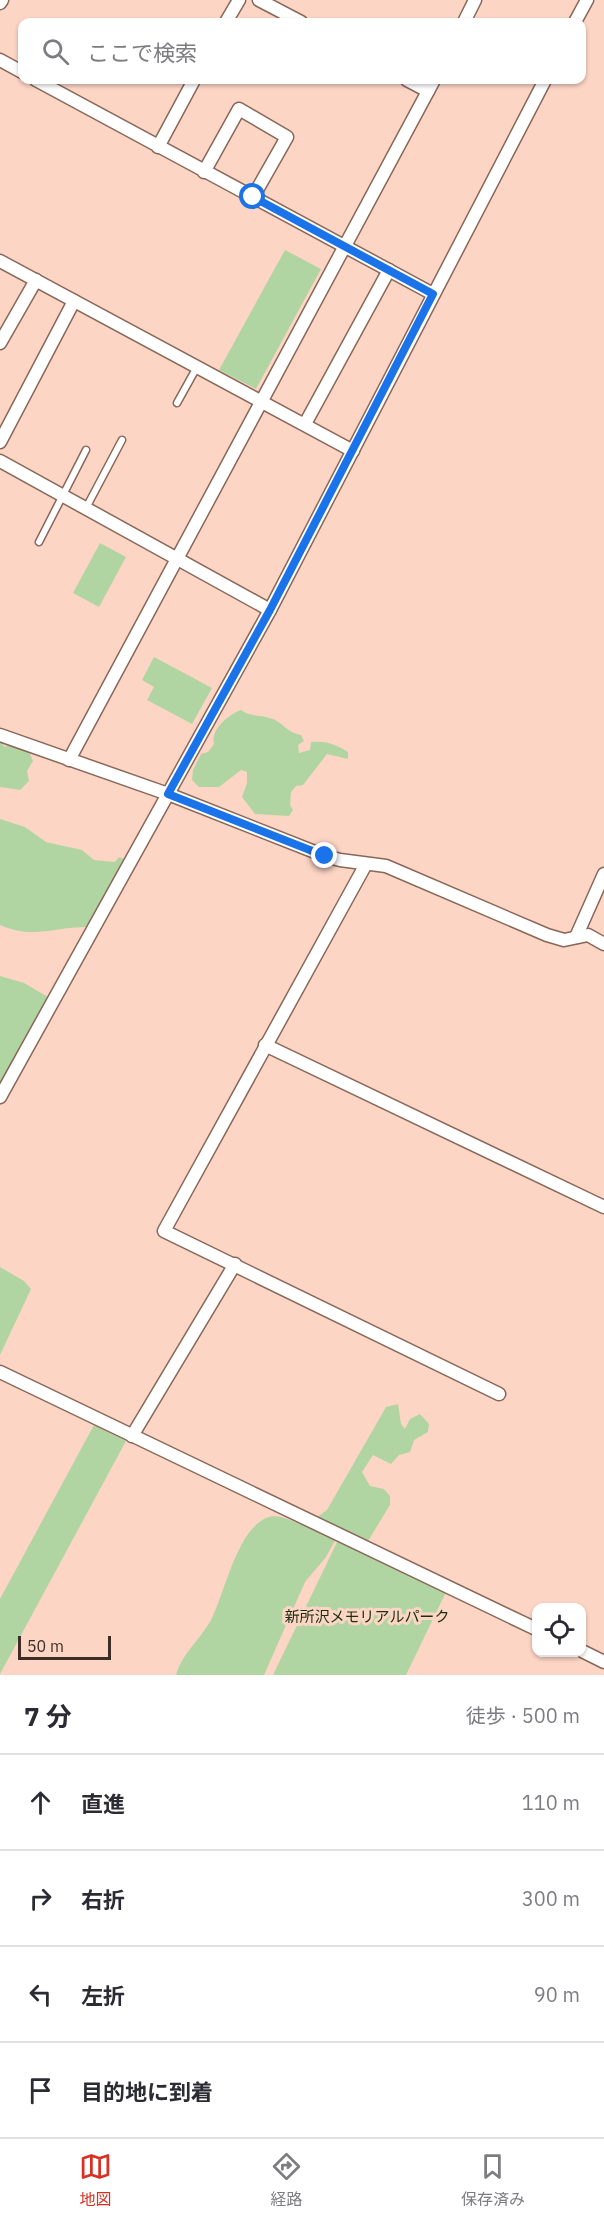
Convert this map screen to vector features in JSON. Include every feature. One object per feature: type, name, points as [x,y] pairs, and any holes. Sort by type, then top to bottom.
[{"type":"street","points":[[228,18],[239,0]]},
{"type":"street","points":[[259,0],[293,18]]},
{"type":"street","points":[[466,18],[475,0]]},
{"type":"street","points":[[577,18],[587,0]]},
{"type":"street","points":[[0,60],[18,70]]},
{"type":"street","points":[[43,84],[433,294]]},
{"type":"street","points":[[158,147],[192,84]]},
{"type":"street","points":[[0,1096],[270,610],[543,84]]},
{"type":"street","points":[[69,760],[431,85]]},
{"type":"street","points":[[204,172],[239,109],[287,137],[253,197]]},
{"type":"street","points":[[0,261],[353,451]]},
{"type":"street","points":[[305,424],[389,270]]},
{"type":"street","points":[[0,342],[36,280]]},
{"type":"street","points":[[0,442],[74,301]]},
{"type":"street","points":[[0,461],[270,610]]},
{"type":"street","points":[[0,735],[168,794],[325,856],[386,866],[547,935],[564,940],[588,935],[604,944]]},
{"type":"street","points":[[366,864],[164,1230],[500,1394]]},
{"type":"street","points":[[576,937],[604,874]]},
{"type":"street","points":[[266,1045],[604,1207]]},
{"type":"street","points":[[132,1436],[235,1264]]},
{"type":"street","points":[[0,1371],[532,1627]]},
{"type":"street","points":[[586,1653],[604,1662]]},
{"type":"lane","points":[[177,403],[197,367]]},
{"type":"lane","points":[[85,508],[122,440]]},
{"type":"lane","points":[[39,542],[86,450]]},
{"type":"green space","points":[[285,250],[321,269],[256,389],[219,370]]},
{"type":"green space","points":[[100,543],[126,557],[99,607],[73,593]]},
{"type":"green space","points":[[154,657],[212,688],[192,724],[147,700],[154,687],[142,680]]},
{"type":"green space","points":[[241,710],[277,721],[301,735],[304,741],[298,745],[299,753],[310,750],[311,742],[321,742],[335,745],[348,752],[348,759],[327,754],[303,785],[296,786],[291,792],[290,805],[293,810],[289,816],[255,814],[242,797],[247,783],[247,772],[241,770],[219,787],[199,787],[192,780],[193,770],[201,754],[208,752],[214,744],[218,728],[231,715]]},
{"type":"green space","points":[[0,742],[5,747],[11,744],[28,749],[33,761],[27,771],[29,781],[20,790],[0,787]]},
{"type":"green space","points":[[0,819],[25,827],[46,842],[82,850],[94,860],[115,862],[119,857],[127,860],[90,927],[24,932],[0,925]]},
{"type":"green space","points":[[0,976],[24,983],[48,997],[47,1004],[0,1084]]},
{"type":"green space","points":[[0,1267],[24,1281],[31,1289],[0,1355]]},
{"type":"green space","points":[[398,1404],[401,1424],[405,1429],[410,1419],[420,1414],[429,1424],[428,1432],[414,1440],[410,1452],[399,1455],[391,1464],[373,1455],[362,1472],[370,1486],[384,1489],[390,1496],[390,1505],[368,1541],[338,1535],[326,1557],[305,1582],[264,1675],[176,1675],[187,1653],[212,1618],[233,1563],[247,1535],[256,1525],[271,1516],[305,1526],[327,1510],[386,1407]]},
{"type":"green space","points":[[94,1425],[126,1441],[0,1674],[0,1599]]},
{"type":"green space","name":"新所沢メモリアルパーク","points":[[339,1538],[447,1590],[406,1675],[273,1675]]},
{"type":"route","points":[[253,197],[433,294],[270,610],[168,794],[325,856]]}]
